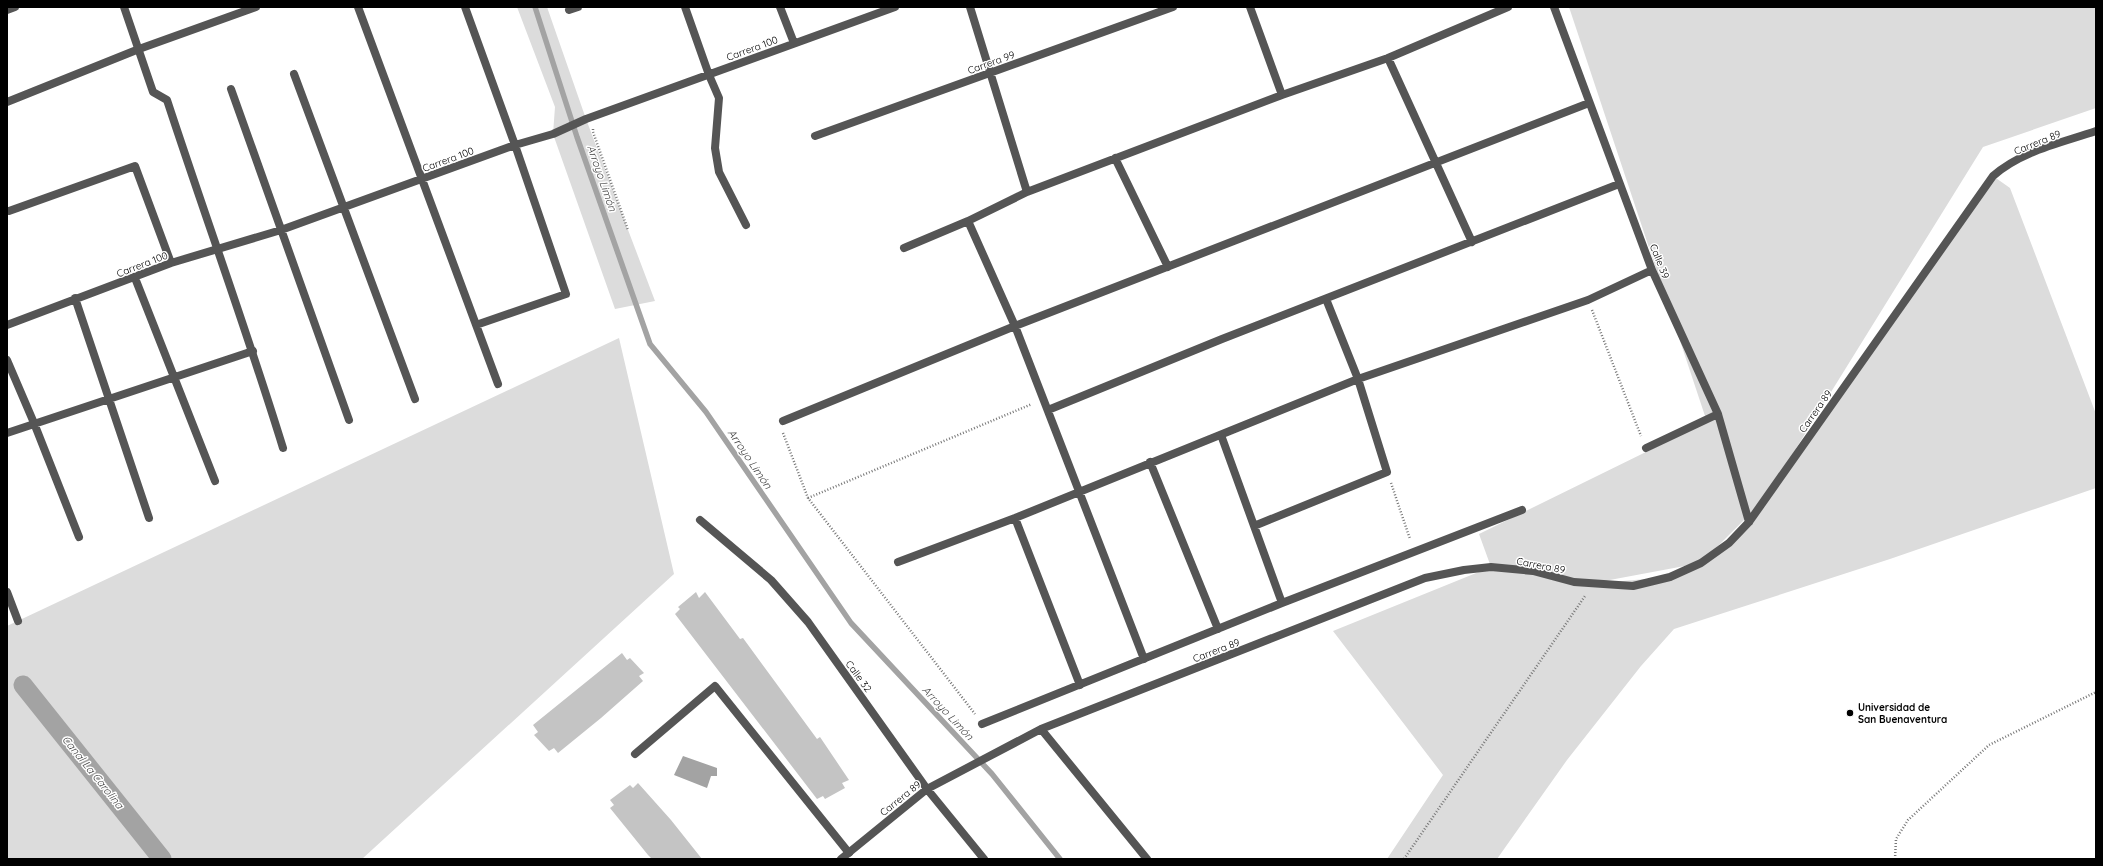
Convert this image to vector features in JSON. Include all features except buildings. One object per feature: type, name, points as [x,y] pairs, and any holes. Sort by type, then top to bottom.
[{"type":"street","points":[[7,10],[15,7]]},
{"type":"street","points":[[124,7],[153,92],[168,100],[216,249],[253,351],[283,448]]},
{"type":"street","points":[[7,102],[139,48],[256,7]]},
{"type":"street","points":[[358,7],[498,384]]},
{"type":"street","points":[[465,7],[515,145],[566,294],[476,325]]},
{"type":"street","points":[[569,10],[578,7]]},
{"type":"street","points":[[685,7],[709,75],[719,98],[715,148],[719,172],[746,225]]},
{"type":"street","points":[[780,7],[794,43]]},
{"type":"street","name":"Carrera 100","points":[[7,325],[75,298],[135,278],[171,263],[281,230],[515,145],[553,134],[586,119],[709,75],[881,9],[895,7]]},
{"type":"street","points":[[970,7],[1027,192]]},
{"type":"street","name":"Carrera 99","points":[[815,136],[1173,7]]},
{"type":"street","points":[[1250,7],[1282,95]]},
{"type":"street","points":[[904,248],[968,221],[1027,192],[1282,95],[1388,58],[1508,7]]},
{"type":"street","name":"Calle 39","points":[[1554,7],[1652,270],[1718,414],[1750,522]]},
{"type":"street","points":[[1388,58],[1434,164],[1472,242]]},
{"type":"street","points":[[294,74],[415,399]]},
{"type":"street","points":[[231,89],[349,420]]},
{"type":"street","points":[[783,421],[1016,326],[1589,103]]},
{"type":"street","name":"Carrera 89","points":[[841,859],[927,788],[1022,738],[1041,729],[1425,578],[1464,570],[1491,567],[1533,572],[1574,582],[1633,586],[1670,577],[1701,563],[1730,543],[1750,522],[1993,176],[2022,157],[2096,131]]},
{"type":"street","points":[[1115,158],[1168,267]]},
{"type":"street","points":[[9,211],[135,166],[171,263]]},
{"type":"street","points":[[1048,410],[1326,298],[1619,184]]},
{"type":"street","points":[[968,221],[1016,326],[1078,491],[1144,659]]},
{"type":"street","points":[[898,562],[1015,518],[1078,491],[1358,379],[1588,300],[1652,270]]},
{"type":"street","points":[[135,278],[215,481]]},
{"type":"street","points":[[75,298],[149,518]]},
{"type":"street","points":[[1254,526],[1387,472],[1358,379],[1326,298]]},
{"type":"street","points":[[7,433],[253,351]]},
{"type":"street","points":[[7,360],[79,536]]},
{"type":"street","points":[[1646,448],[1718,414]]},
{"type":"street","points":[[1221,435],[1282,603]]},
{"type":"street","points":[[1150,462],[1218,629]]},
{"type":"street","points":[[982,724],[1282,603],[1522,510]]},
{"type":"street","points":[[1015,518],[1080,685]]},
{"type":"street","name":"Calle 32","points":[[700,520],[771,580],[808,622],[927,788],[984,859]]},
{"type":"street","points":[[7,592],[18,621]]},
{"type":"street","points":[[635,754],[715,686],[849,853]]},
{"type":"street","points":[[1041,729],[1147,859]]},
{"type":"path","points":[[598,115],[592,132],[628,230]]},
{"type":"path","points":[[1588,300],[1646,448]]},
{"type":"path","points":[[808,498],[1044,400]]},
{"type":"path","points":[[783,421],[782,430],[808,498],[982,724]]},
{"type":"path","points":[[1387,472],[1415,551]]},
{"type":"path","points":[[1404,859],[1594,583]]},
{"type":"path","points":[[1895,859],[1896,839],[1908,820],[1989,745],[2096,692]]},
{"type":"shaded area","points":[[517,7],[547,7],[586,119],[655,301],[615,309],[553,134],[555,107]]},
{"type":"shaded area","points":[[1569,7],[2096,7],[2096,108],[1983,147],[1769,492],[1993,176],[2010,188],[2096,414],[2096,488],[1890,559],[1674,629],[1641,666],[1567,760],[1497,859],[1387,859],[1443,775],[1333,631],[1491,567],[1479,534],[1707,422]],"holes":[[[1759,505],[1729,543],[1712,552]],[[1690,565],[1670,577],[1599,583],[1599,582]]]},
{"type":"shaded area","points":[[619,338],[674,574],[362,859],[7,859],[7,626]]},
{"type":"shaded area","points":[[683,756],[717,768],[717,776],[711,776],[707,788],[674,775]]},
{"type":"waterway","name":"Arroyo Limón","points":[[535,7],[577,137],[650,344],[706,412],[851,623],[992,774],[1060,859]]},
{"type":"waterway","name":"Canal La Carolina","points":[[23,685],[162,859]]},
{"type":"place","name":"Universidad de San Buenaventura","points":[[1850,713]]}]
